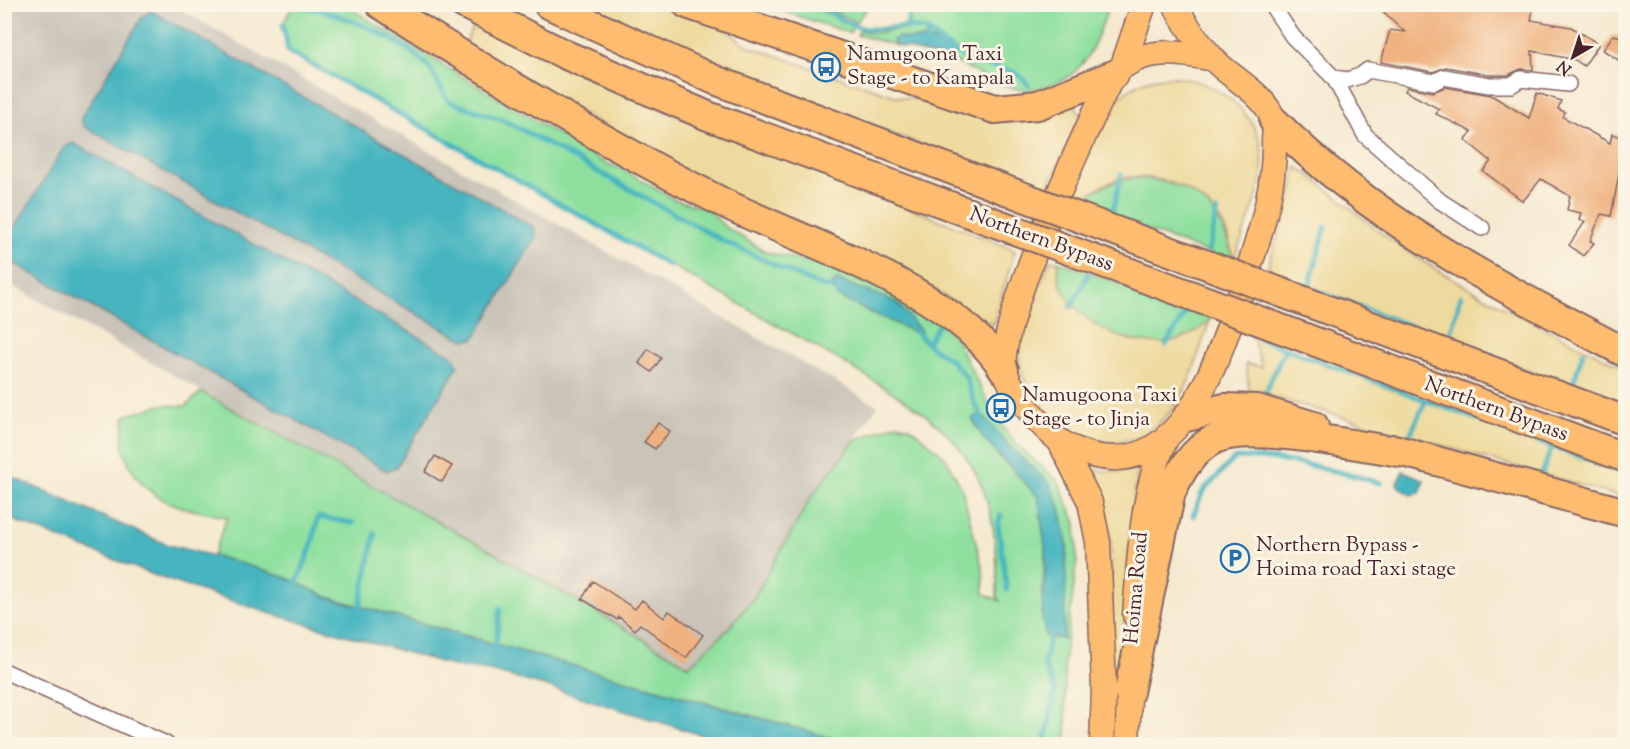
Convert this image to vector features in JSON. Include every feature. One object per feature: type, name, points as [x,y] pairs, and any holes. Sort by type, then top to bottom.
[{"type":"highway","points":[[380,4],[580,126],[716,199],[901,284],[948,310],[993,351],[1004,369]]},
{"type":"highway","name":"Northern Bypass","points":[[464,4],[566,55],[708,116],[1626,458]]},
{"type":"highway","name":"Northern Bypass","points":[[548,4],[715,80],[1626,421]]},
{"type":"highway","points":[[687,4],[995,109],[1038,105],[1118,70]]},
{"type":"highway","points":[[1274,121],[1336,177],[1410,231],[1465,265],[1626,353]]},
{"type":"highway","points":[[1177,427],[1224,408],[1257,409],[1626,513]]},
{"type":"highway","points":[[1116,690],[1171,492],[1182,470],[1196,452],[1213,440],[1230,433],[1258,433],[1412,454]]},
{"type":"main road","points":[[1144,4],[1118,70],[1076,152],[1009,321],[1004,369],[1037,421],[1060,442],[1088,455],[1111,460],[1139,454],[1177,427]]},
{"type":"main road","points":[[1175,4],[1214,60],[1253,92],[1274,121]]},
{"type":"main road","points":[[1118,70],[1157,52],[1180,52],[1214,60]]},
{"type":"main road","name":"Hoima Road","points":[[1102,744],[1116,690],[1150,481],[1177,427],[1199,399],[1222,344],[1258,239],[1272,185],[1274,121]]},
{"type":"main road","points":[[1060,442],[1090,502],[1098,542],[1116,690]]},
{"type":"main road","name":"Hoima Road","points":[[1116,690],[1126,744]]},
{"type":"street","points":[[1271,4],[1293,37],[1334,78],[1365,135],[1440,201],[1482,228]]},
{"type":"street","points":[[1334,78],[1347,80],[1360,76],[1368,69],[1434,82],[1444,77],[1489,85],[1511,85],[1521,79],[1568,84]]},
{"type":"street","points":[[4,671],[166,744]]},
{"type":"shaded area","points":[[5,5],[172,5],[878,406],[812,497],[753,599],[728,629],[689,666],[491,551],[5,282]]},
{"type":"green space","points":[[293,5],[344,5],[605,163],[622,169],[673,199],[707,209],[725,227],[768,253],[818,263],[920,306],[943,325],[956,339],[995,417],[1017,445],[1058,481],[1076,523],[1077,560],[1064,664],[1067,744],[853,744],[327,597],[287,578],[213,556],[227,517],[177,505],[150,491],[130,466],[123,448],[125,416],[161,405],[186,406],[201,392],[491,551],[689,666],[728,629],[753,599],[812,496],[855,440],[897,424],[910,427],[945,457],[962,489],[983,570],[984,594],[1000,601],[997,597],[996,547],[988,506],[976,473],[957,445],[933,421],[903,399],[827,353],[288,51],[283,24]],"holes":[[[837,280],[896,302],[916,333],[883,316],[872,314],[828,286]],[[1009,446],[1050,484],[1067,544],[1063,639],[1046,636],[1043,620],[1045,549],[1043,514],[1036,493],[997,455]]]},
{"type":"green space","points":[[764,5],[810,5],[853,26],[850,33]]},
{"type":"green space","points":[[820,5],[850,5],[867,9],[856,22]]},
{"type":"green space","points":[[913,5],[1109,5],[1089,54],[1074,73],[1050,85],[1026,90],[1009,87],[983,77],[951,60],[956,54],[943,43],[927,39],[893,40],[895,45],[857,35],[860,30],[878,33],[907,30]]},
{"type":"green space","points":[[1134,178],[1173,185],[1202,199],[1221,225],[1233,262],[1077,204],[1103,186]]},
{"type":"green space","points":[[1058,261],[1211,318],[1193,334],[1170,342],[1143,343],[1117,336],[1093,324],[1073,306],[1061,285]]},
{"type":"sand","points":[[580,5],[667,5],[711,20],[748,46],[894,96],[974,110],[1073,104],[1081,115],[1046,191],[853,119],[689,53]]},
{"type":"sand","points":[[475,23],[627,96],[1015,250],[993,324],[925,284],[705,184],[464,45]]},
{"type":"sand","points":[[1176,77],[1211,87],[1226,96],[1239,107],[1258,136],[1262,153],[1260,183],[1254,206],[1233,261],[1225,229],[1207,204],[1194,194],[1163,180],[1131,177],[1116,180],[1090,193],[1077,204],[1069,201],[1097,128],[1120,97],[1134,86],[1152,79]]},
{"type":"sand","points":[[1297,167],[1324,186],[1388,239],[1429,265],[1512,311],[1625,368],[1625,407],[1266,272],[1291,196]]},
{"type":"sand","points":[[1050,260],[1058,262],[1058,276],[1062,289],[1079,311],[1093,323],[1126,339],[1162,343],[1195,332],[1210,320],[1183,392],[1166,417],[1152,429],[1136,437],[1120,441],[1086,438],[1054,417],[1036,399],[1027,385],[1020,360],[1023,336]]},
{"type":"sand","points":[[1252,336],[1625,473],[1625,498],[1249,390],[1246,364],[1262,367]]},
{"type":"sand","points":[[1096,470],[1116,472],[1138,470],[1132,509],[1116,744],[1109,744],[1111,539],[1106,507]]},
{"type":"water","points":[[151,11],[535,228],[536,237],[474,339],[465,340],[458,337],[83,126],[81,118],[142,17]]},
{"type":"water","points":[[898,37],[936,41],[950,47],[956,53],[951,60],[895,45],[893,40]]},
{"type":"water","points":[[73,143],[453,356],[458,365],[457,368],[396,468],[387,471],[8,260],[5,256],[5,244],[64,147]]},
{"type":"water","points":[[837,280],[896,302],[921,331],[916,333],[837,297],[834,290],[827,286],[834,285]]},
{"type":"water","points":[[980,412],[1009,446],[1050,484],[1060,507],[1067,544],[1064,639],[1046,636],[1042,619],[1046,554],[1038,497],[984,439],[972,419]]},
{"type":"water","points":[[1403,471],[1424,480],[1420,493],[1411,495],[1399,487],[1397,483]]},
{"type":"water","points":[[5,474],[168,545],[230,560],[287,578],[327,597],[853,744],[730,744],[548,687],[490,671],[457,667],[272,614],[159,577],[5,517]]},
{"type":"building","points":[[1375,4],[1534,4],[1531,20],[1571,27],[1599,44],[1584,66],[1575,60],[1532,51],[1533,70],[1521,69],[1508,75],[1490,75],[1446,67],[1433,72],[1381,62],[1390,30],[1405,32]]},
{"type":"building","points":[[1613,35],[1626,38],[1626,65],[1603,50]]},
{"type":"building","points":[[1407,87],[1433,92],[1445,87],[1491,95],[1529,118],[1537,93],[1561,101],[1558,109],[1565,112],[1563,117],[1610,143],[1612,134],[1626,138],[1611,216],[1601,214],[1590,241],[1594,243],[1583,256],[1569,245],[1585,222],[1579,220],[1581,213],[1567,210],[1570,196],[1541,179],[1523,201],[1483,171],[1491,161],[1465,140],[1472,132],[1436,114],[1439,109],[1405,91]]},
{"type":"building","points":[[648,349],[661,358],[652,372],[639,363]]},
{"type":"building","points":[[658,423],[670,431],[655,449],[644,442]]},
{"type":"building","points":[[435,456],[452,466],[442,482],[425,472]]},
{"type":"building","points":[[593,581],[635,609],[642,600],[664,618],[669,611],[703,635],[686,658],[640,624],[635,630],[619,617],[617,620],[582,599]]},
{"type":"waterway","points":[[816,4],[843,20],[865,29],[906,27],[928,31],[926,44]]},
{"type":"waterway","points":[[907,26],[910,4]]},
{"type":"waterway","points":[[302,7],[350,20],[386,36],[416,55],[433,73],[448,101],[506,121],[725,242],[818,285],[832,288]]},
{"type":"waterway","points":[[283,24],[288,51],[670,266]]},
{"type":"waterway","points":[[928,31],[964,57],[977,63],[1012,72],[1028,85]]},
{"type":"waterway","points":[[1112,214],[1121,175]]},
{"type":"waterway","points":[[1209,250],[1217,211]]},
{"type":"waterway","points":[[1309,286],[1326,226]]},
{"type":"waterway","points":[[1071,307],[1089,273]]},
{"type":"waterway","points":[[1280,277],[1495,357]]},
{"type":"waterway","points":[[1449,339],[1461,296]]},
{"type":"waterway","points":[[1166,345],[1187,310]]},
{"type":"waterway","points":[[927,343],[938,325]]},
{"type":"waterway","points":[[914,329],[931,347],[951,360],[966,377],[975,405],[982,416]]},
{"type":"waterway","points":[[1259,339],[1626,474]]},
{"type":"waterway","points":[[1265,393],[1285,349]]},
{"type":"waterway","points":[[1572,386],[1583,352]]},
{"type":"waterway","points":[[1409,437],[1426,400]]},
{"type":"waterway","points":[[1541,476],[1552,447]]},
{"type":"waterway","points":[[1193,516],[1203,491],[1235,458],[1290,462],[1381,483]]},
{"type":"waterway","points":[[1001,515],[998,524],[1007,590]]},
{"type":"waterway","points":[[294,589],[311,548],[318,517],[353,523]]},
{"type":"waterway","points":[[359,610],[375,533]]},
{"type":"waterway","points":[[495,651],[500,608]]},
{"type":"waterway","points":[[1042,744],[1047,735],[1055,691],[1044,664],[1051,631]]},
{"type":"place","name":"Namugoona Taxi Stage - to Kampala","points":[[826,67]]},
{"type":"place","name":"Namugoona Taxi Stage - to Jinja","points":[[1001,408]]},
{"type":"place","name":"Northern Bypass - Hoima road Taxi stage","points":[[1235,558]]}]
